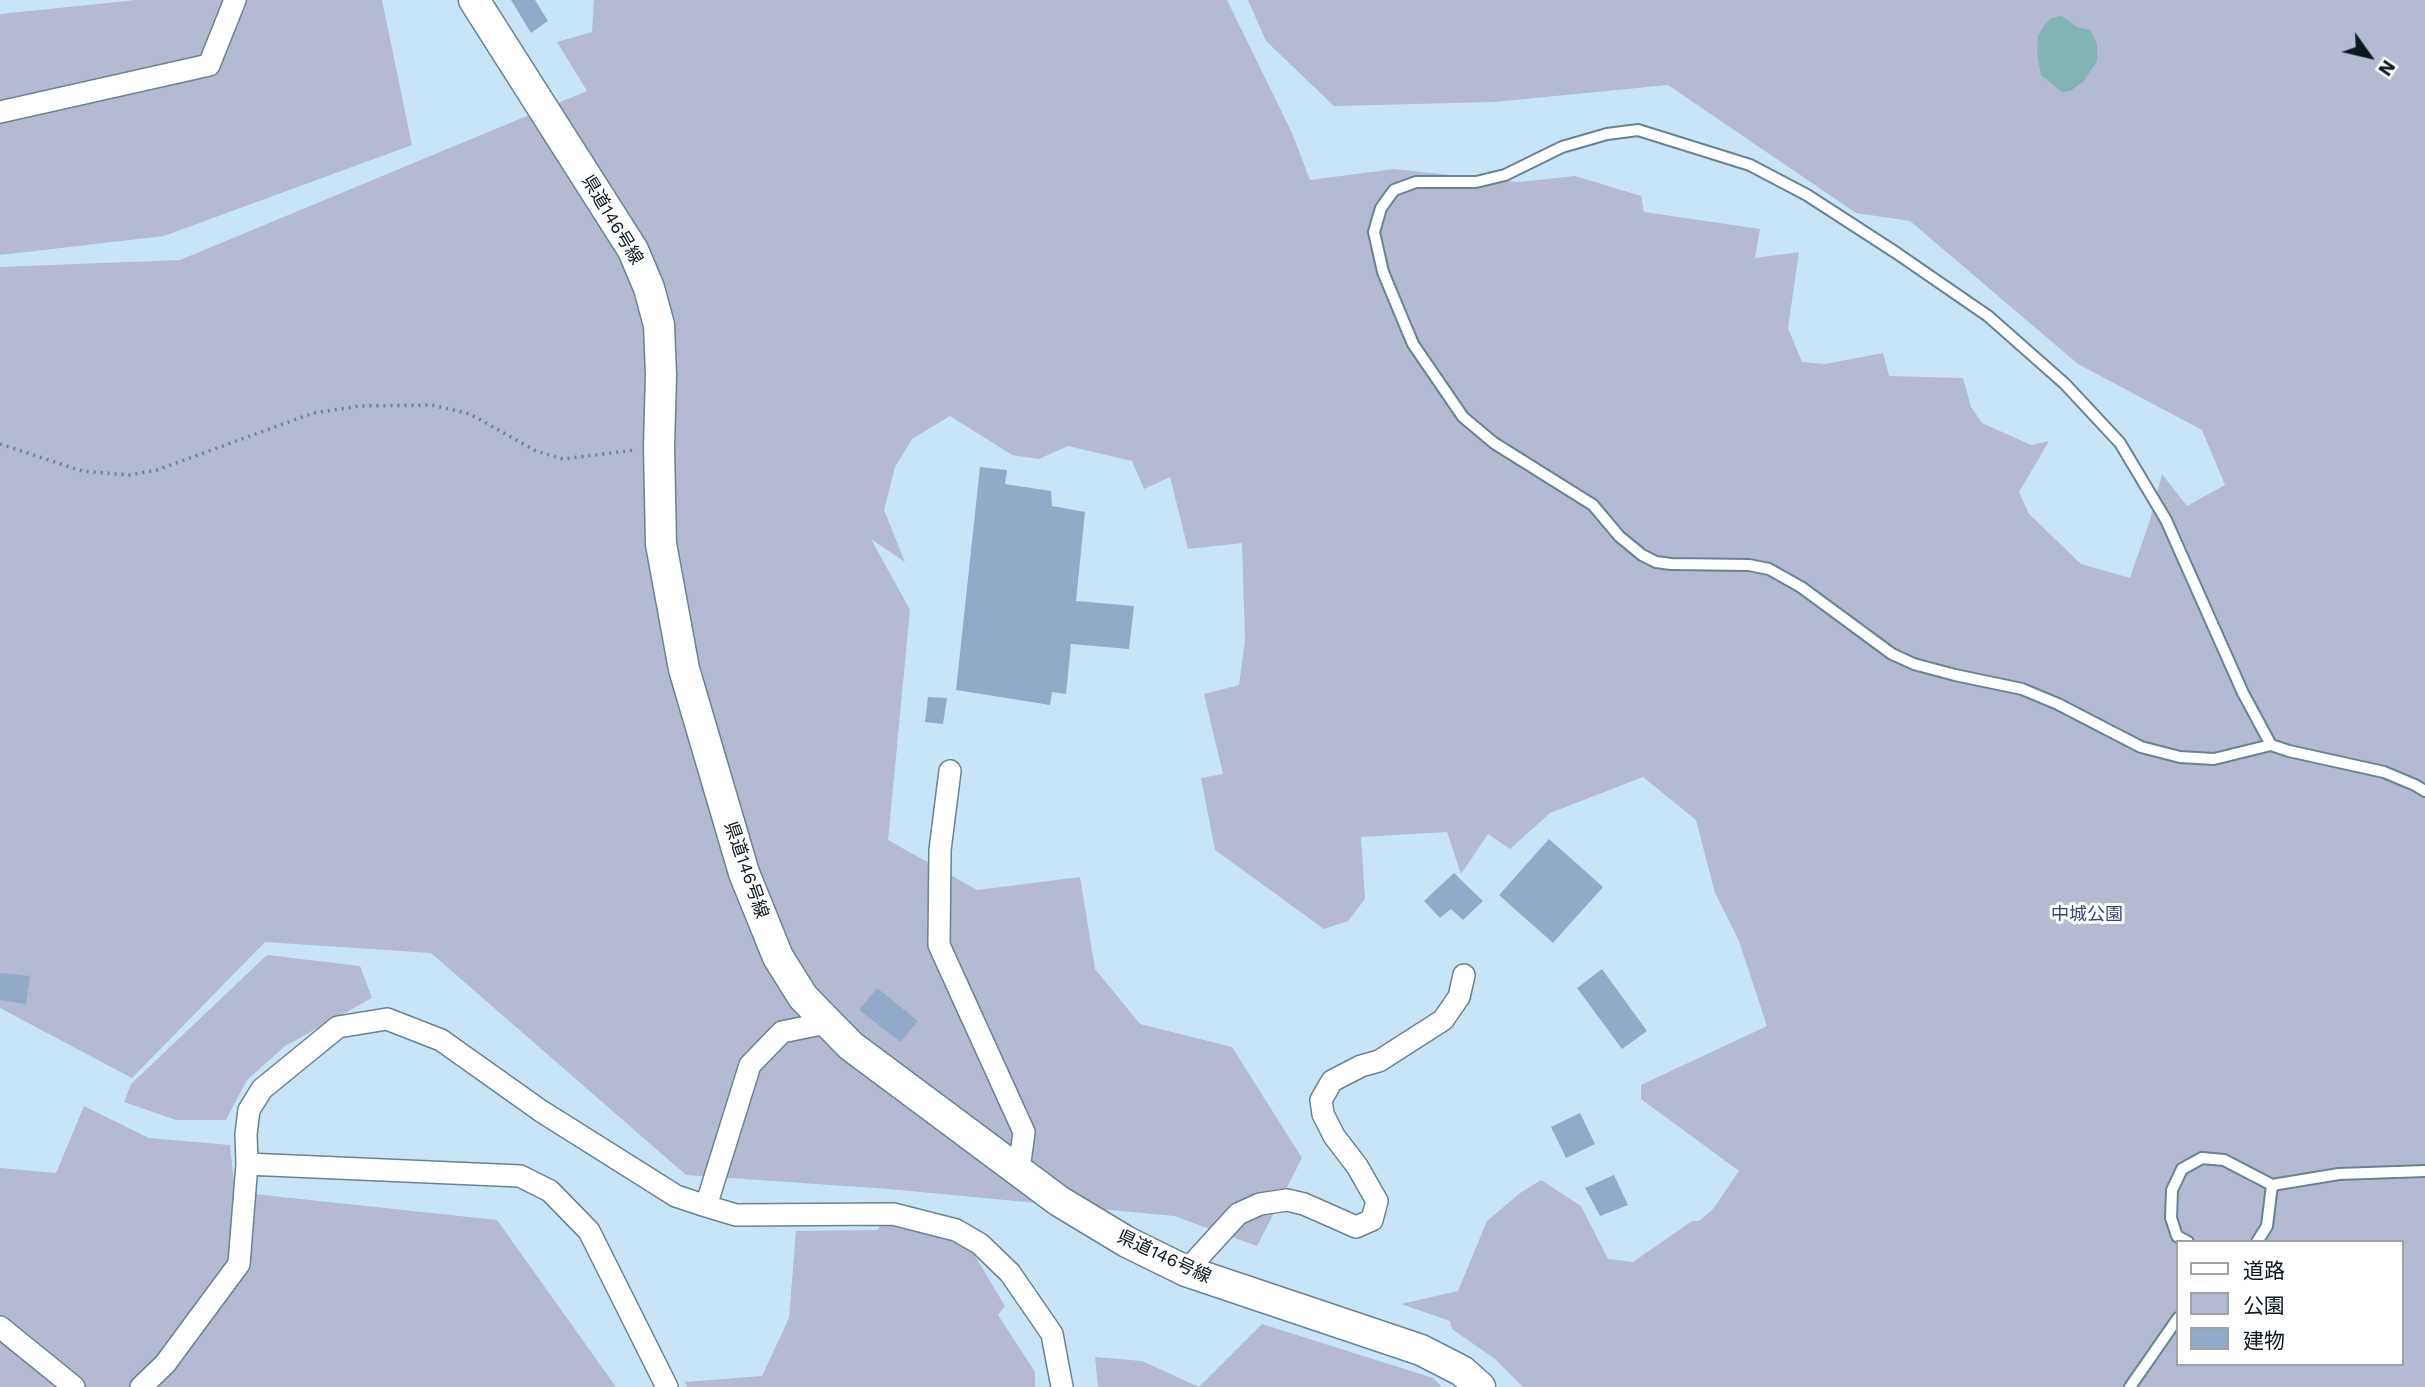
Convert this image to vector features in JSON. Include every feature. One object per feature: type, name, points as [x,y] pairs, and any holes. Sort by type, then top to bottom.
[{"type":"main road","name":"県道146号線","points":[[474,0],[633,250],[649,288],[659,325],[661,544],[684,669],[744,873],[778,957],[803,997],[851,1046],[1059,1201],[1104,1228],[1186,1271],[1421,1350],[1462,1371],[1480,1387]]},
{"type":"street","points":[[0,111],[209,65],[235,0]]},
{"type":"street","points":[[950,771],[940,850],[939,945],[1024,1132],[1018,1171]]},
{"type":"street","points":[[1186,1271],[1238,1214],[1260,1204],[1287,1200],[1304,1204],[1356,1227],[1372,1220],[1377,1201],[1357,1166],[1334,1136],[1323,1114],[1321,1100],[1332,1081],[1361,1066],[1379,1061],[1443,1020],[1459,997],[1464,975]]},
{"type":"street","points":[[141,1387],[165,1364],[239,1264],[249,1110],[262,1089],[338,1027],[387,1019],[441,1040],[541,1111],[676,1196],[736,1216],[893,1214],[956,1230],[980,1244],[1010,1273],[1052,1334],[1062,1387]]},
{"type":"street","points":[[706,1206],[750,1065],[782,1032],[826,1023]]},
{"type":"street","points":[[247,1164],[520,1176],[550,1191],[589,1231],[667,1387]]},
{"type":"street","points":[[0,1327],[74,1387]]},
{"type":"lane","points":[[2272,745],[2243,693],[2166,520],[2120,443],[2065,384],[1988,316],[1895,251],[1807,195],[1750,164],[1638,130],[1607,134],[1562,147],[1505,175],[1475,182],[1416,182],[1394,190],[1381,208],[1374,232],[1383,272],[1413,344],[1462,417],[1493,443],[1593,505],[1619,536],[1642,555],[1656,562],[1671,564],[1749,565],[1769,569],[1801,587],[1892,654],[1914,664],[2022,689],[2058,704],[2141,747],[2180,757],[2214,759],[2272,745],[2385,772],[2425,791]]},
{"type":"lane","points":[[2184,1240],[2177,1236],[2171,1218],[2172,1190],[2182,1169],[2202,1158],[2224,1160],[2272,1185],[2339,1174],[2425,1171]]},
{"type":"lane","points":[[2257,1240],[2267,1226],[2272,1185]]},
{"type":"lane","points":[[2130,1387],[2176,1321]]},
{"type":"path","points":[[0,444],[82,471],[129,475],[157,470],[313,413],[360,406],[432,405],[470,414],[536,451],[563,459],[659,447]]},
{"type":"green space","points":[[136,0],[382,0],[412,145],[164,236],[0,255],[0,14]]},
{"type":"green space","name":"中城公園","points":[[594,0],[1227,0],[1292,133],[1310,180],[1394,169],[1518,182],[1575,176],[1641,196],[1644,212],[1760,229],[1755,258],[1799,252],[1788,328],[1802,362],[1825,364],[1883,353],[1889,376],[1963,378],[1971,407],[1982,423],[2031,445],[2049,441],[2019,492],[2029,514],[2081,564],[2130,578],[2162,474],[2187,506],[2225,485],[2202,430],[2078,364],[1910,221],[1856,213],[1668,85],[1494,102],[1334,106],[1266,41],[1248,0],[2425,0],[2425,1387],[1523,1387],[1495,1359],[1452,1329],[1450,1321],[1401,1304],[1458,1291],[1487,1221],[1520,1193],[1541,1180],[1581,1206],[1608,1259],[1633,1262],[1692,1221],[1699,1221],[1713,1209],[1739,1171],[1641,1099],[1641,1085],[1767,1026],[1739,941],[1715,893],[1696,820],[1643,777],[1550,813],[1510,849],[1488,834],[1461,874],[1447,832],[1361,837],[1365,899],[1348,921],[1324,929],[1215,850],[1201,778],[1223,774],[1204,694],[1239,685],[1245,640],[1242,543],[1188,549],[1170,477],[1144,489],[1132,461],[1068,446],[1039,459],[1012,455],[950,416],[912,439],[895,467],[884,510],[905,562],[871,539],[910,610],[888,840],[977,890],[1080,877],[1095,969],[1140,1024],[1232,1047],[1302,1158],[1257,1246],[1174,1216],[889,1189],[686,1175],[431,953],[265,942],[132,1078],[0,1008],[0,267],[180,260],[587,91],[557,42],[592,32]]},
{"type":"green space","points":[[267,955],[360,966],[372,998],[285,1046],[247,1080],[226,1120],[176,1120],[124,1102],[131,1084]]},
{"type":"green space","points":[[84,1106],[149,1138],[230,1145],[235,1192],[497,1220],[616,1387],[0,1387],[0,1168],[56,1173]]},
{"type":"green space","points":[[880,1224],[951,1235],[972,1251],[1005,1306],[998,1315],[1035,1372],[1035,1387],[687,1387],[685,1382],[762,1376],[789,1318],[796,1231],[878,1230]]},
{"type":"green space","points":[[1262,1324],[1433,1378],[1442,1387],[1199,1387]]},
{"type":"green space","points":[[1095,1357],[1142,1361],[1199,1387],[1098,1387]]},
{"type":"shaded area","points":[[2062,16],[2077,27],[2090,30],[2097,44],[2097,61],[2084,81],[2070,91],[2062,92],[2041,75],[2037,52],[2038,36],[2043,27],[2051,18]]},
{"type":"building","points":[[511,0],[535,0],[548,21],[531,33]]},
{"type":"building","points":[[980,467],[1007,470],[1005,484],[1051,491],[1052,506],[1085,512],[1076,601],[1134,606],[1129,649],[1071,644],[1066,694],[1052,692],[1050,705],[956,690]]},
{"type":"building","points":[[928,697],[947,698],[943,724],[925,722]]},
{"type":"building","points":[[1549,839],[1603,887],[1553,943],[1499,895]]},
{"type":"building","points":[[1454,873],[1483,901],[1463,920],[1451,909],[1440,918],[1424,901]]},
{"type":"building","points":[[1602,969],[1647,1031],[1622,1049],[1577,988]]},
{"type":"building","points":[[0,973],[30,976],[26,1004],[0,1000]]},
{"type":"building","points":[[877,988],[918,1021],[901,1042],[859,1010]]},
{"type":"building","points":[[1580,1113],[1595,1144],[1566,1158],[1551,1127]]},
{"type":"building","points":[[1614,1175],[1628,1205],[1600,1216],[1585,1188]]}]
